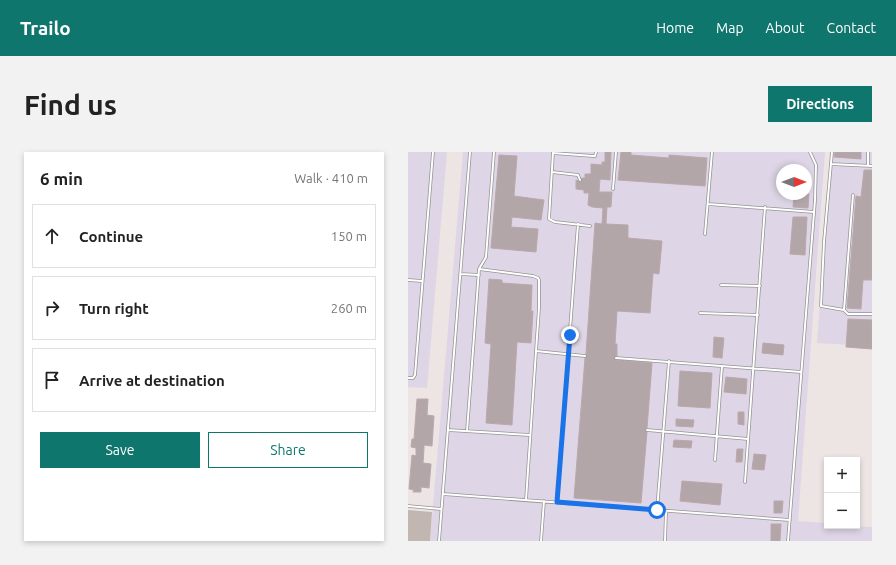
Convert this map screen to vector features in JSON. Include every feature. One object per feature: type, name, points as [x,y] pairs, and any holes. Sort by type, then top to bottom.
[{"type":"lane","points":[[408,378],[413,378],[415,376],[432,152]]},
{"type":"lane","points":[[439,541],[470,152]]},
{"type":"lane","points":[[467,432],[479,269],[486,257],[494,152]]},
{"type":"lane","points":[[590,226],[555,222],[549,219],[553,152],[595,156],[596,152]]},
{"type":"lane","points":[[613,190],[616,152]]},
{"type":"lane","points":[[705,234],[712,152]]},
{"type":"lane","points":[[788,541],[814,212],[816,165],[810,152]]},
{"type":"lane","points":[[832,152],[824,242],[822,306],[844,310],[848,314],[872,314]]},
{"type":"lane","points":[[868,152],[868,166]]},
{"type":"lane","points":[[831,164],[872,166]]},
{"type":"lane","points":[[552,172],[578,175],[580,180]]},
{"type":"lane","points":[[844,310],[853,195]]},
{"type":"lane","points":[[708,204],[765,207],[814,212]]},
{"type":"lane","points":[[745,482],[765,207]]},
{"type":"lane","points":[[557,502],[578,224]]},
{"type":"lane","points":[[479,269],[533,276],[538,278],[539,308],[526,500]]},
{"type":"lane","points":[[461,274],[479,275]]},
{"type":"lane","points":[[408,280],[422,281]]},
{"type":"lane","points":[[721,285],[760,286]]},
{"type":"lane","points":[[700,313],[758,315]]},
{"type":"lane","points":[[536,351],[585,356]]},
{"type":"lane","points":[[616,358],[801,372]]},
{"type":"lane","points":[[657,510],[669,361]]},
{"type":"lane","points":[[715,460],[722,366]]},
{"type":"lane","points":[[448,430],[530,435]]},
{"type":"lane","points":[[647,430],[748,439]]},
{"type":"lane","points":[[442,494],[790,520]]},
{"type":"lane","points":[[541,541],[544,501]]},
{"type":"lane","points":[[408,506],[441,509]]},
{"type":"lane","points":[[665,541],[666,511]]},
{"type":"shaded area","points":[[408,152],[447,152],[427,388],[408,387]]},
{"type":"shaded area","points":[[463,152],[825,152],[798,521],[824,523],[824,529],[860,529],[860,527],[872,527],[872,541],[430,541]]},
{"type":"shaded area","points":[[831,152],[872,152],[872,346],[817,343]]},
{"type":"shaded area","points":[[408,510],[432,512],[430,541],[408,541]]},
{"type":"building","points":[[605,152],[611,152],[610,180],[600,179],[599,192],[612,192],[611,207],[607,207],[606,224],[628,225],[628,238],[662,241],[659,274],[653,273],[650,313],[617,311],[615,344],[617,344],[617,356],[614,357],[616,360],[652,363],[647,428],[645,430],[647,432],[641,503],[574,498],[585,358],[587,356],[595,223],[602,224],[603,208],[588,205],[589,193],[584,193],[584,190],[576,189],[576,180],[581,182],[582,178],[585,178],[585,174],[591,174],[591,164],[602,165],[602,162],[605,162]]},
{"type":"building","points":[[621,152],[631,152],[631,155],[669,158],[669,155],[707,158],[705,186],[618,180]]},
{"type":"building","points":[[835,152],[861,152],[861,159],[834,157]]},
{"type":"building","points":[[499,155],[517,156],[514,196],[544,200],[541,220],[512,217],[511,227],[538,229],[536,252],[491,248]]},
{"type":"building","points":[[864,170],[872,170],[872,280],[863,280],[861,309],[847,308],[856,196],[861,197]]},
{"type":"building","points":[[794,200],[809,200],[808,208],[793,207]]},
{"type":"building","points":[[793,217],[807,217],[805,255],[790,254]]},
{"type":"building","points":[[489,279],[502,280],[502,283],[532,285],[531,311],[533,311],[531,343],[517,342],[512,425],[486,423],[491,344],[485,343]]},
{"type":"building","points":[[848,319],[872,320],[872,349],[846,347]]},
{"type":"building","points":[[714,337],[724,338],[722,358],[713,357]]},
{"type":"building","points":[[763,343],[784,345],[783,355],[762,353]]},
{"type":"building","points":[[680,371],[712,373],[710,408],[678,406]]},
{"type":"building","points":[[726,377],[747,379],[746,394],[724,392]]},
{"type":"building","points":[[417,399],[428,399],[427,415],[434,416],[432,446],[424,445],[423,463],[431,464],[429,488],[421,487],[421,492],[413,492],[414,490],[409,489],[412,455],[416,456],[416,448],[411,447],[412,439],[414,439]]},
{"type":"building","points":[[738,412],[744,412],[744,425],[738,424]]},
{"type":"building","points":[[676,419],[694,420],[693,427],[676,426]]},
{"type":"building","points":[[674,440],[692,441],[691,448],[673,447]]},
{"type":"building","points":[[737,449],[743,449],[742,462],[736,462]]},
{"type":"building","points":[[754,454],[766,455],[764,470],[752,469]]},
{"type":"building","points":[[682,481],[722,484],[720,505],[680,501]]},
{"type":"building","points":[[774,501],[783,501],[782,513],[774,513]]},
{"type":"building","points":[[771,524],[781,524],[780,541],[771,541]]},
{"type":"route","points":[[570,335],[557,502],[657,510]]}]
